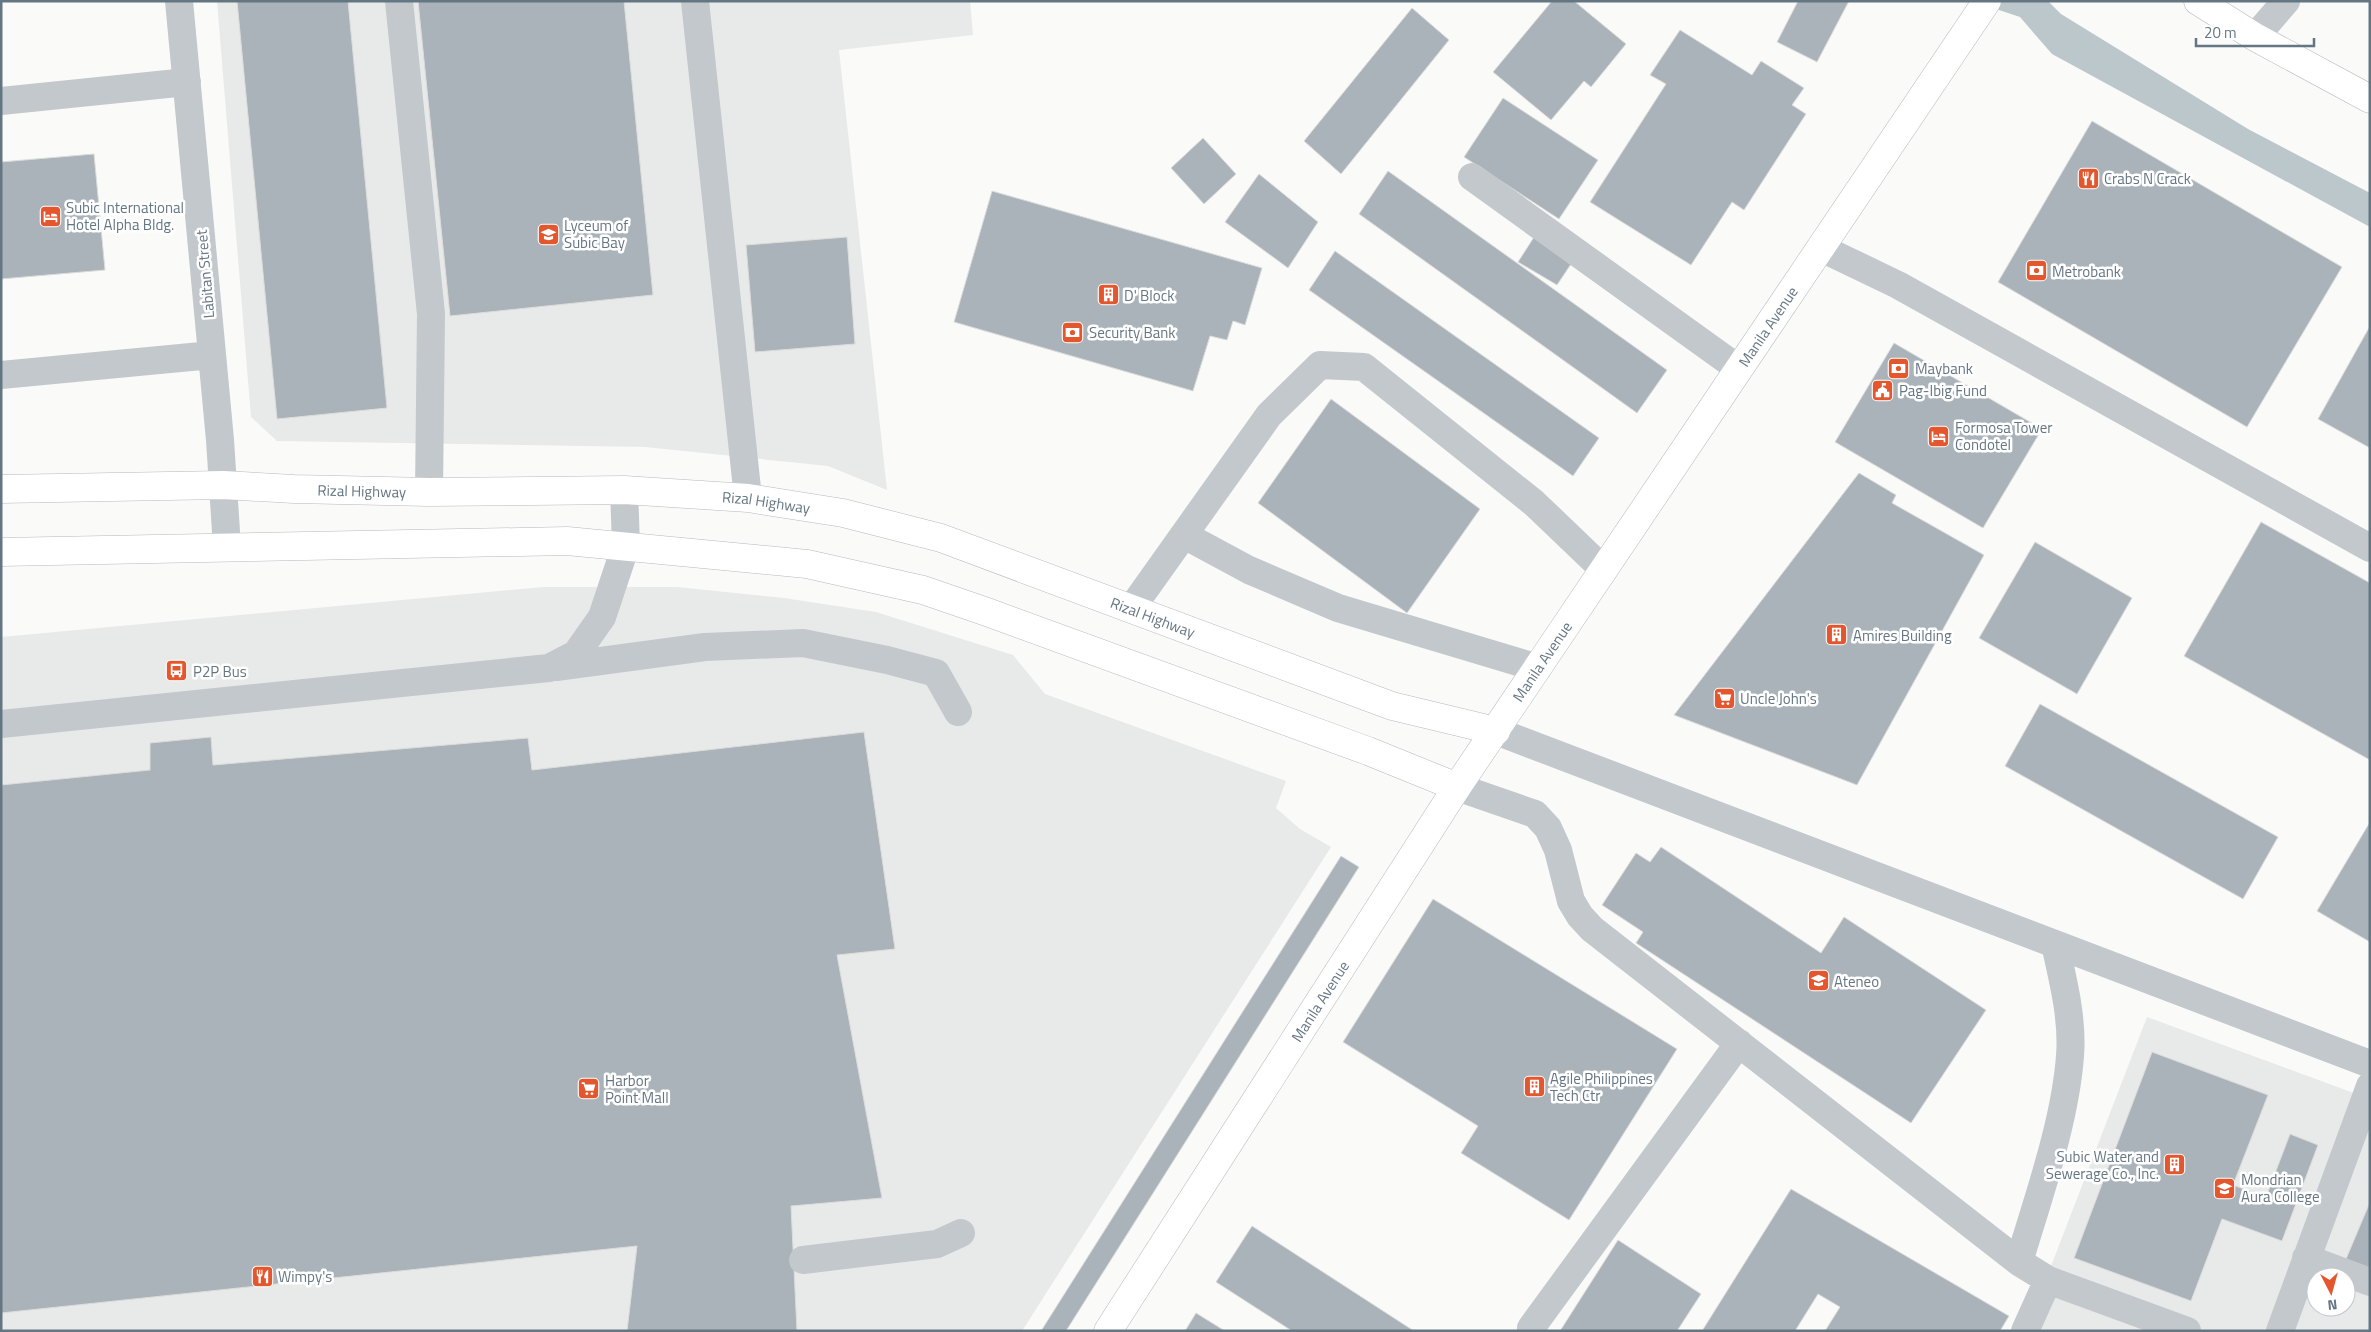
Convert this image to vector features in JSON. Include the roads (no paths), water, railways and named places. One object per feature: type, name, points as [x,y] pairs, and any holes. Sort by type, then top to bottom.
[{"type":"main road","points":[[2198,1],[2255,37],[2370,99]]},
{"type":"main road","name":"Manila Avenue","points":[[1108,1331],[1457,787],[1984,7]]},
{"type":"main road","name":"Rizal Highway","points":[[1,489],[223,485],[294,489],[429,492],[624,490],[748,498],[843,513],[942,538],[1392,706],[1496,731]]},
{"type":"main road","points":[[1,552],[227,546],[567,541],[626,545],[807,564],[923,590],[1359,747],[1457,787]]},
{"type":"street","name":"Labitan Street","points":[[179,1],[212,355],[227,546]]},
{"type":"street","points":[[399,1],[431,314],[429,492]]},
{"type":"street","points":[[695,1],[748,498]]},
{"type":"street","points":[[2255,37],[2286,1]]},
{"type":"street","points":[[1,101],[187,82]]},
{"type":"street","points":[[1472,178],[1740,369]]},
{"type":"street","points":[[1821,248],[1898,285],[2370,548]]},
{"type":"street","points":[[1,375],[212,355]]},
{"type":"street","points":[[1131,609],[1269,415],[1320,365],[1364,367],[1534,503],[1604,570]]},
{"type":"street","points":[[549,668],[576,654],[602,617],[626,545],[624,490]]},
{"type":"street","points":[[1184,535],[1249,570],[1338,608],[1538,668]]},
{"type":"street","points":[[1,724],[549,668],[705,647],[803,644],[886,660],[936,673],[958,712]]},
{"type":"street","points":[[1496,731],[2370,1064]]},
{"type":"street","points":[[1457,787],[1535,814],[1548,828],[1558,850],[1571,901],[1580,916],[1592,929],[2019,1262],[2048,1280],[2187,1331]]},
{"type":"street","points":[[2019,1262],[2057,1132],[2070,1056],[2066,996],[2054,944]]},
{"type":"street","points":[[1531,1328],[1739,1043]]},
{"type":"street","points":[[2280,1331],[2370,1086]]},
{"type":"street","points":[[803,1260],[937,1244],[961,1232]]},
{"type":"street","points":[[2306,1258],[2370,1282]]},
{"type":"street","points":[[2025,1331],[2048,1280]]},
{"type":"place","name":"Crabs N Crack","points":[[2088,178]]},
{"type":"place","name":"Subic International Hotel Alpha Bldg.","points":[[50,216]]},
{"type":"place","name":"Lyceum of Subic Bay","points":[[548,234]]},
{"type":"place","name":"Metrobank","points":[[2036,271]]},
{"type":"place","name":"D' Block","points":[[1108,295]]},
{"type":"place","name":"Security Bank","points":[[1073,332]]},
{"type":"place","name":"Maybank","points":[[1899,368]]},
{"type":"place","name":"Pag-Ibig Fund","points":[[1883,390]]},
{"type":"place","name":"Formosa Tower Condotel","points":[[1939,436]]},
{"type":"place","name":"Amires Building","points":[[1837,635]]},
{"type":"place","name":"P2P Bus","points":[[177,671]]},
{"type":"place","name":"Uncle John's","points":[[1724,698]]},
{"type":"place","name":"Ateneo","points":[[1818,981]]},
{"type":"place","name":"Agile Philippines Tech Ctr","points":[[1534,1087]]},
{"type":"place","name":"Harbor Point Mall","points":[[589,1089]]},
{"type":"place","name":"Subic Water and Sewerage Co., Inc.","points":[[2175,1165]]},
{"type":"place","name":"Mondrian Aura College","points":[[2225,1188]]},
{"type":"place","name":"Wimpy's","points":[[262,1276]]}]
